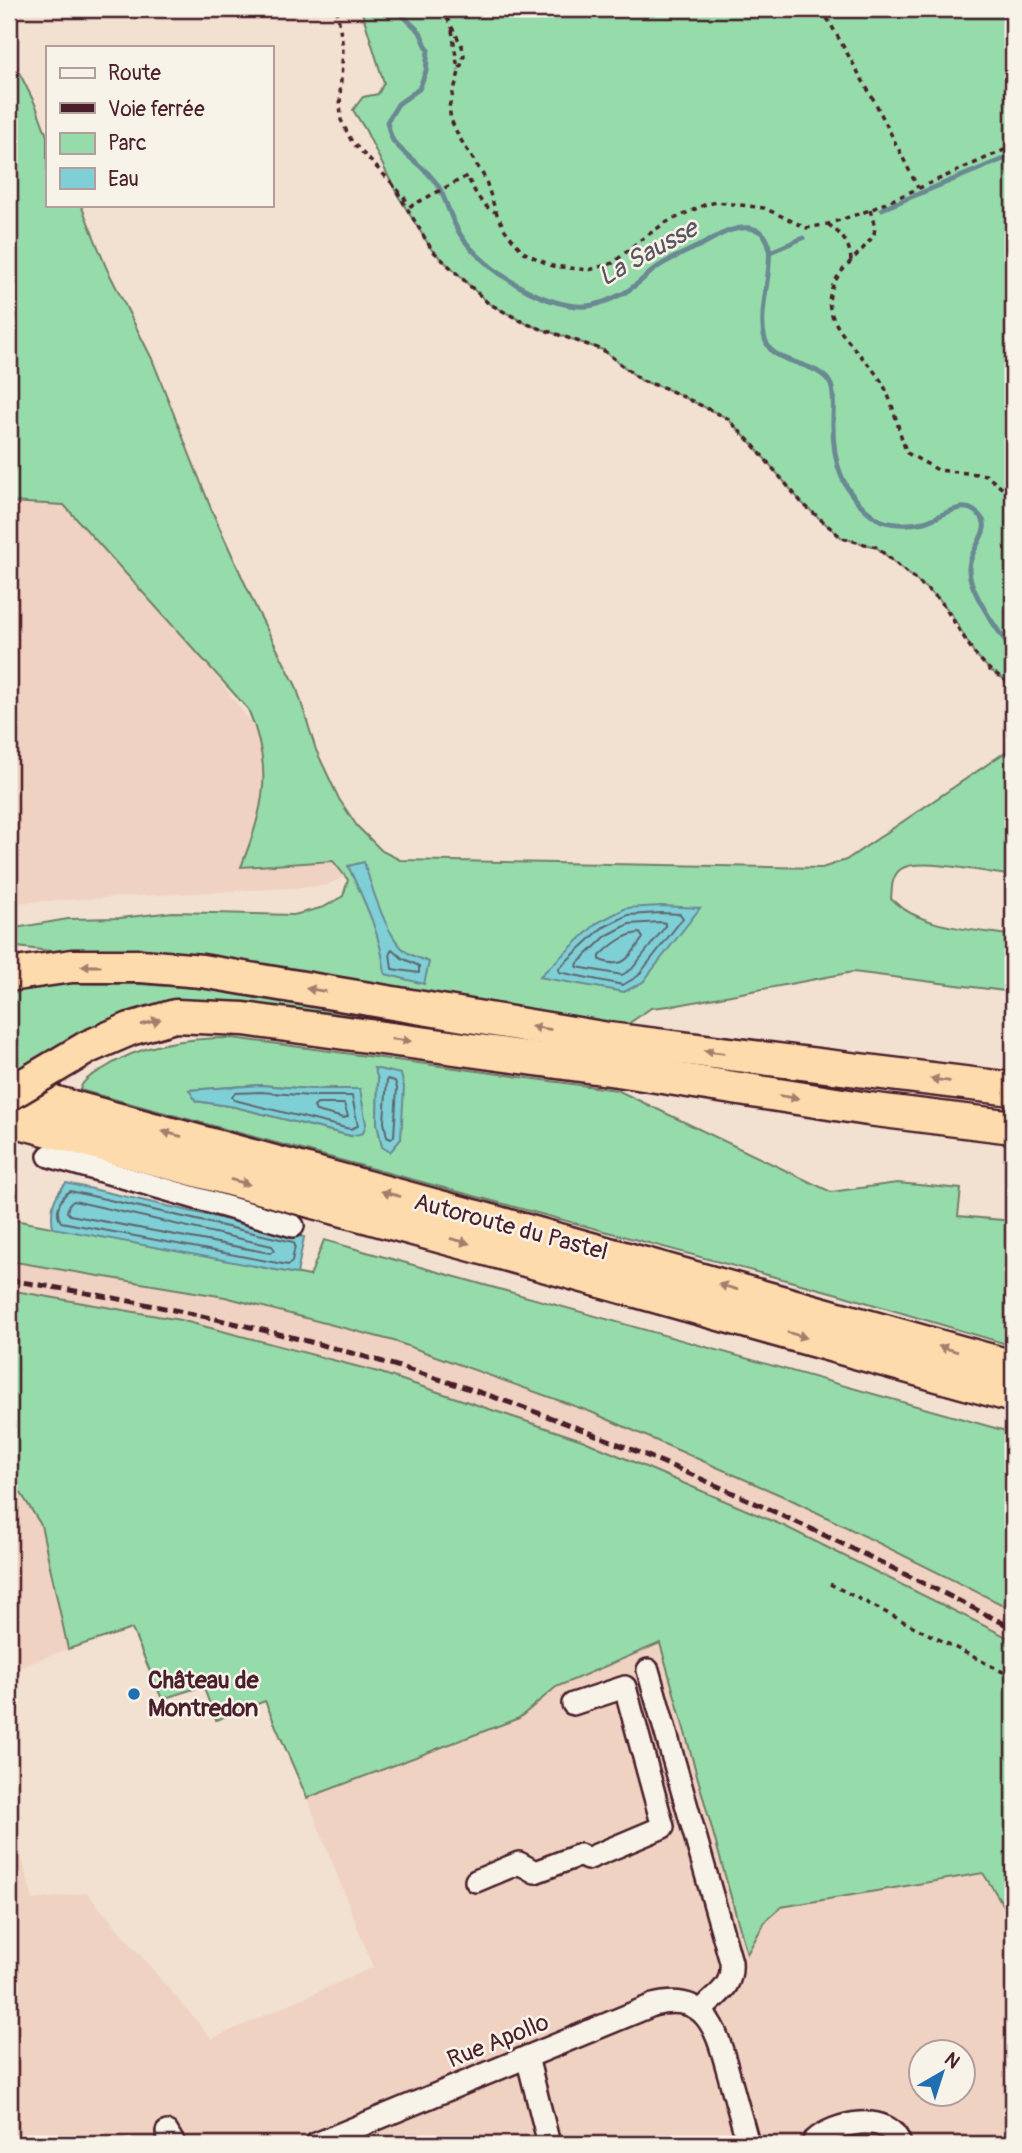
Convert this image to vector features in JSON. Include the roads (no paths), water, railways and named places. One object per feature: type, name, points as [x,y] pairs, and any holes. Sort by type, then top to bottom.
[{"type":"highway","points":[[9,975],[72,966],[141,966],[202,971],[608,1039],[1013,1090]]},
{"type":"highway","points":[[9,1092],[88,1048],[130,1029],[175,1016],[244,1019],[624,1071],[868,1109],[1013,1127]]},
{"type":"highway","name":"Autoroute du Pastel","points":[[9,1092],[460,1212],[1013,1367]]},
{"type":"highway","name":"Autoroute du Pastel","points":[[9,1119],[1013,1396]]},
{"type":"street","points":[[87,1141],[49,1156],[293,1226]]},
{"type":"street","points":[[648,1670],[731,1962],[733,1978],[701,2011],[716,2031],[748,2144]]},
{"type":"street","points":[[573,1704],[625,1687],[663,1827]]},
{"type":"street","points":[[476,1881],[519,1863],[536,1872],[580,1855],[587,1859],[690,1817]]},
{"type":"street","name":"Rue Apollo","points":[[317,2144],[653,2005],[668,2001],[684,2003],[701,2011]]},
{"type":"street","points":[[527,2057],[549,2144]]},
{"type":"street","points":[[814,2144],[824,2132],[871,2122],[888,2127],[900,2144]]},
{"type":"water","points":[[364,862],[393,937],[408,953],[429,962],[424,984],[385,974],[376,932],[348,866]]},
{"type":"water","points":[[626,908],[700,908],[643,982],[624,992],[539,977],[597,923]]},
{"type":"water","points":[[374,1068],[401,1074],[404,1087],[401,1139],[390,1152],[382,1147],[377,1123],[378,1079]]},
{"type":"water","points":[[261,1085],[360,1089],[366,1124],[363,1133],[351,1136],[235,1107],[196,1101],[189,1090]]},
{"type":"water","points":[[66,1183],[304,1237],[297,1274],[53,1228],[54,1204]]},
{"type":"waterway","name":"La Sausse","points":[[396,9],[420,32],[428,50],[426,71],[419,89],[398,104],[387,122],[391,135],[394,142],[435,182],[457,229],[470,247],[484,261],[519,286],[558,303],[577,306],[594,305],[620,295],[664,263],[727,232],[747,228],[765,236],[769,248],[769,264],[764,301],[764,337],[777,355],[811,368],[831,385],[834,448],[846,486],[876,518],[893,524],[924,522],[954,509],[969,508],[976,512],[983,520],[984,530],[972,556],[970,579],[986,612],[1013,651]]},
{"type":"waterway","points":[[882,209],[1013,155]]},
{"type":"waterway","points":[[770,252],[803,238]]},
{"type":"railway","points":[[9,1280],[138,1303],[267,1331],[394,1365],[519,1406],[708,1482],[831,1538],[1013,1628]]},
{"type":"place","name":"Château de Montredon","points":[[134,1694]]}]
